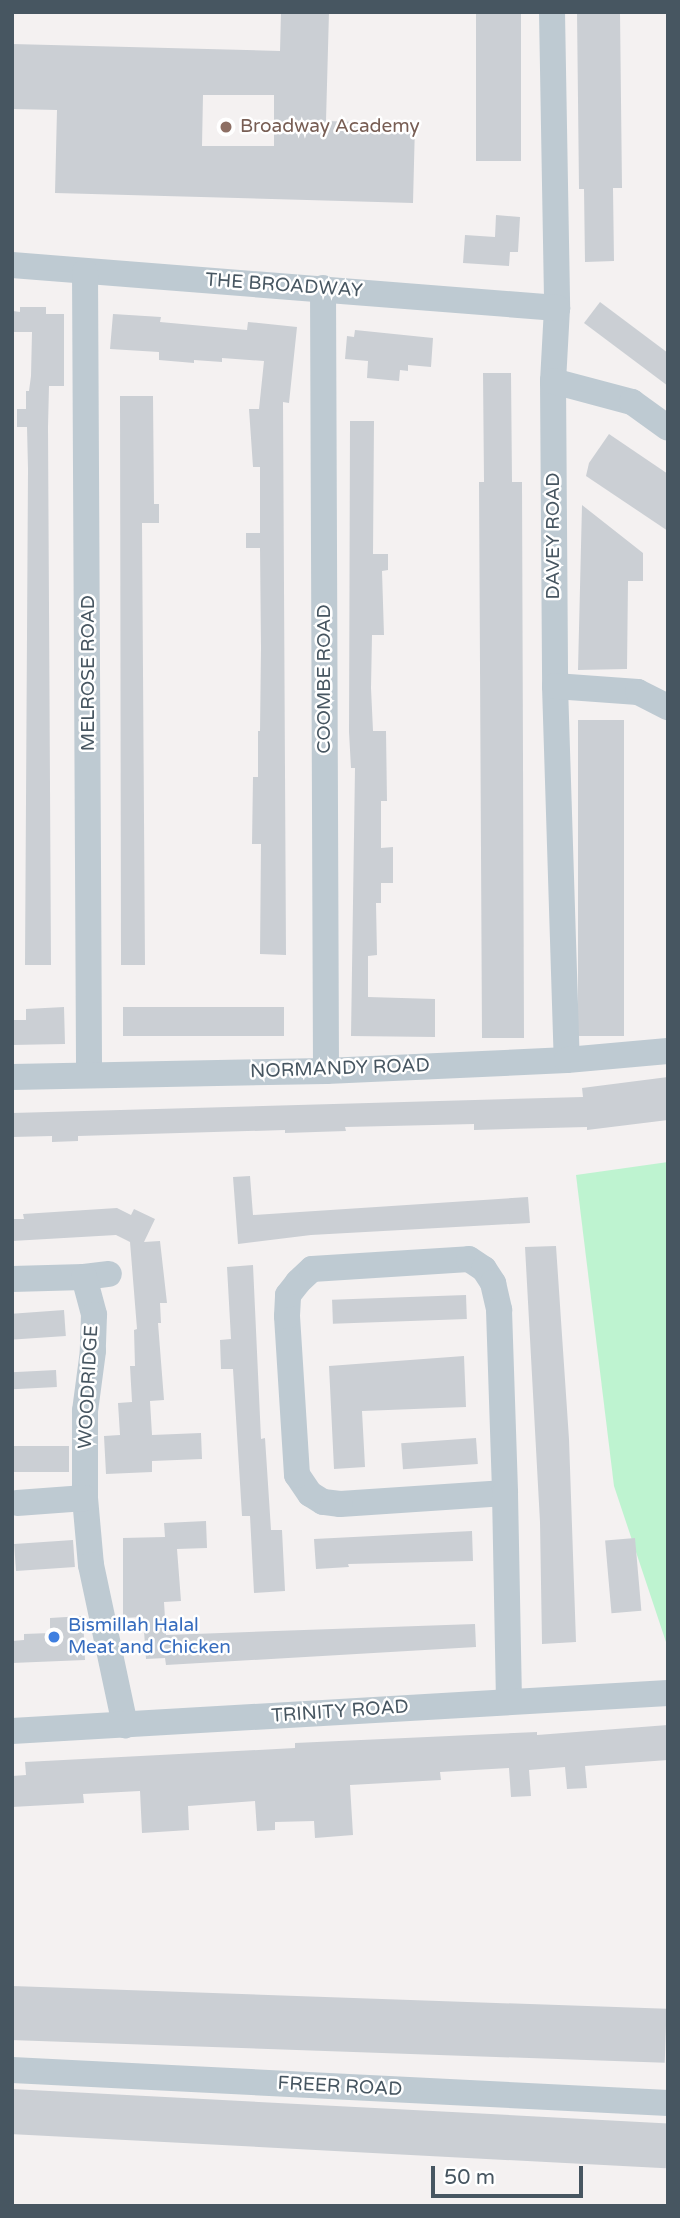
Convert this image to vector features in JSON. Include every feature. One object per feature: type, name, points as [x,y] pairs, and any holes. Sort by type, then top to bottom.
[{"type":"street","name":"DAVEY ROAD","points":[[552,12],[556,308],[553,381],[555,686],[567,1060]]},
{"type":"street","name":"THE BROADWAY","points":[[12,265],[556,308]]},
{"type":"street","name":"MELROSE ROAD","points":[[85,272],[89,1074]]},
{"type":"street","name":"COOMBE ROAD","points":[[323,288],[326,1071]]},
{"type":"street","points":[[553,381],[632,402],[668,428]]},
{"type":"street","points":[[555,686],[638,692],[668,707]]},
{"type":"street","name":"NORMANDY ROAD","points":[[12,1077],[326,1071],[567,1060],[668,1051]]},
{"type":"street","points":[[505,1493],[340,1504],[323,1502],[310,1494],[297,1475],[288,1295],[312,1269],[469,1259],[484,1269],[493,1283],[499,1310],[505,1493],[509,1701]]},
{"type":"street","name":"WOODRIDGE","points":[[12,1279],[97,1276],[93,1351],[85,1411],[85,1498],[91,1565],[125,1725]]},
{"type":"street","points":[[18,1503],[85,1498]]},
{"type":"street","name":"TRINITY ROAD","points":[[12,1731],[668,1693]]},
{"type":"street","name":"FREER ROAD","points":[[12,2070],[668,2104]]},
{"type":"green space","points":[[668,1162],[668,1648],[614,1486],[576,1175]]},
{"type":"building","points":[[281,12],[329,12],[326,121],[415,124],[413,203],[55,193],[57,110],[12,109],[12,44],[280,51]],"holes":[[[203,95],[274,95],[274,146],[202,146]]]},
{"type":"building","points":[[476,12],[521,12],[521,161],[476,161]]},
{"type":"building","points":[[577,12],[620,12],[622,188],[613,188],[614,261],[585,262],[584,189],[579,189]]},
{"type":"building","points":[[496,215],[520,217],[518,252],[510,252],[509,266],[463,263],[465,235],[495,237]]},
{"type":"building","points":[[600,302],[668,353],[668,386],[584,323]]},
{"type":"building","points":[[20,307],[46,307],[46,314],[64,314],[64,386],[49,386],[48,427],[51,965],[25,965],[28,469],[27,427],[17,427],[17,409],[26,409],[26,391],[29,391],[31,376],[32,332],[12,332],[13,311],[20,312]]},
{"type":"building","points":[[113,314],[161,317],[160,322],[247,330],[248,322],[297,327],[289,403],[283,402],[286,955],[260,954],[261,844],[252,844],[253,777],[258,777],[260,731],[260,548],[246,548],[246,533],[260,533],[260,467],[253,467],[249,409],[259,409],[264,361],[222,358],[222,362],[194,360],[194,363],[159,360],[159,352],[110,349]]},
{"type":"building","points":[[355,330],[433,338],[431,367],[408,365],[408,371],[400,370],[399,381],[367,378],[368,361],[345,359],[347,336],[354,337]]},
{"type":"building","points":[[483,373],[511,373],[512,482],[522,482],[524,1038],[482,1038],[479,482],[484,482]]},
{"type":"building","points":[[120,396],[153,396],[154,504],[159,504],[159,523],[142,523],[145,965],[121,965]]},
{"type":"building","points":[[350,421],[374,421],[373,554],[388,554],[388,570],[382,571],[384,635],[372,635],[371,688],[373,731],[386,731],[387,801],[381,801],[381,848],[393,847],[393,883],[381,883],[381,903],[376,903],[377,955],[368,956],[368,997],[435,999],[435,1037],[351,1036],[355,768],[351,768],[349,732]]},
{"type":"building","points":[[609,434],[668,474],[668,531],[586,476],[589,463]]},
{"type":"building","points":[[582,505],[643,553],[643,581],[628,581],[627,669],[578,670]]},
{"type":"building","points":[[578,720],[624,720],[624,1036],[578,1036]]},
{"type":"building","points":[[64,1007],[65,1044],[12,1045],[12,1020],[26,1020],[26,1009]]},
{"type":"building","points":[[123,1007],[284,1007],[284,1036],[123,1036]]},
{"type":"building","points":[[668,1077],[668,1120],[587,1130],[587,1127],[474,1130],[474,1124],[345,1127],[346,1131],[285,1133],[285,1130],[78,1136],[78,1141],[52,1142],[52,1136],[12,1137],[12,1113],[583,1097],[582,1088]]},
{"type":"building","points":[[250,1176],[253,1215],[528,1197],[530,1223],[311,1235],[238,1244],[233,1177]]},
{"type":"building","points":[[117,1208],[131,1215],[134,1209],[155,1219],[144,1242],[160,1241],[167,1303],[160,1303],[161,1323],[158,1323],[164,1400],[150,1401],[152,1435],[201,1433],[202,1459],[152,1461],[152,1472],[106,1474],[104,1436],[120,1435],[118,1403],[132,1402],[130,1366],[135,1366],[134,1330],[137,1329],[130,1242],[116,1235],[12,1241],[12,1219],[24,1219],[23,1214]]},
{"type":"building","points":[[556,1246],[569,1439],[576,1642],[542,1644],[540,1522],[525,1247]]},
{"type":"building","points":[[253,1265],[261,1439],[265,1438],[271,1530],[282,1530],[285,1591],[254,1593],[250,1516],[242,1516],[233,1369],[221,1369],[220,1340],[231,1339],[227,1267]]},
{"type":"building","points":[[466,1295],[467,1319],[333,1324],[332,1300]]},
{"type":"building","points":[[64,1310],[66,1336],[14,1340],[12,1314]]},
{"type":"building","points":[[464,1356],[466,1407],[362,1411],[365,1467],[334,1469],[329,1366]]},
{"type":"building","points":[[56,1370],[57,1387],[13,1389],[12,1372]]},
{"type":"building","points":[[476,1438],[478,1464],[403,1469],[401,1443]]},
{"type":"building","points":[[12,1446],[69,1446],[69,1472],[12,1472]]},
{"type":"building","points":[[206,1521],[207,1548],[177,1549],[181,1601],[164,1602],[166,1635],[475,1624],[476,1647],[166,1665],[165,1658],[146,1659],[143,1617],[123,1618],[123,1538],[165,1537],[164,1523]]},
{"type":"building","points":[[472,1531],[473,1561],[348,1564],[349,1567],[316,1569],[314,1539]]},
{"type":"building","points":[[635,1538],[641,1611],[611,1613],[605,1541]]},
{"type":"building","points":[[73,1540],[75,1567],[16,1571],[14,1544]]},
{"type":"building","name":"Bismillah Halal Meat and Chicken","points":[[83,1616],[85,1660],[12,1663],[12,1641],[24,1640],[24,1634],[50,1633],[50,1618]]},
{"type":"building","points":[[668,1725],[668,1760],[585,1766],[587,1788],[567,1789],[565,1767],[529,1770],[531,1796],[511,1797],[509,1768],[440,1772],[441,1780],[350,1785],[353,1835],[315,1838],[314,1821],[275,1822],[275,1830],[257,1831],[255,1801],[188,1806],[189,1830],[142,1833],[140,1791],[83,1794],[84,1803],[12,1807],[12,1776],[26,1775],[25,1762],[295,1748],[295,1743],[537,1732],[537,1735]]},
{"type":"building","points":[[12,1986],[667,2009],[665,2063],[12,2040]]},
{"type":"building","points":[[12,2089],[668,2123],[666,2168],[12,2134]]},
{"type":"place","name":"Broadway Academy","points":[[226,127]]},
{"type":"place","name":"Bismillah Halal Meat and Chicken","points":[[54,1637]]}]
